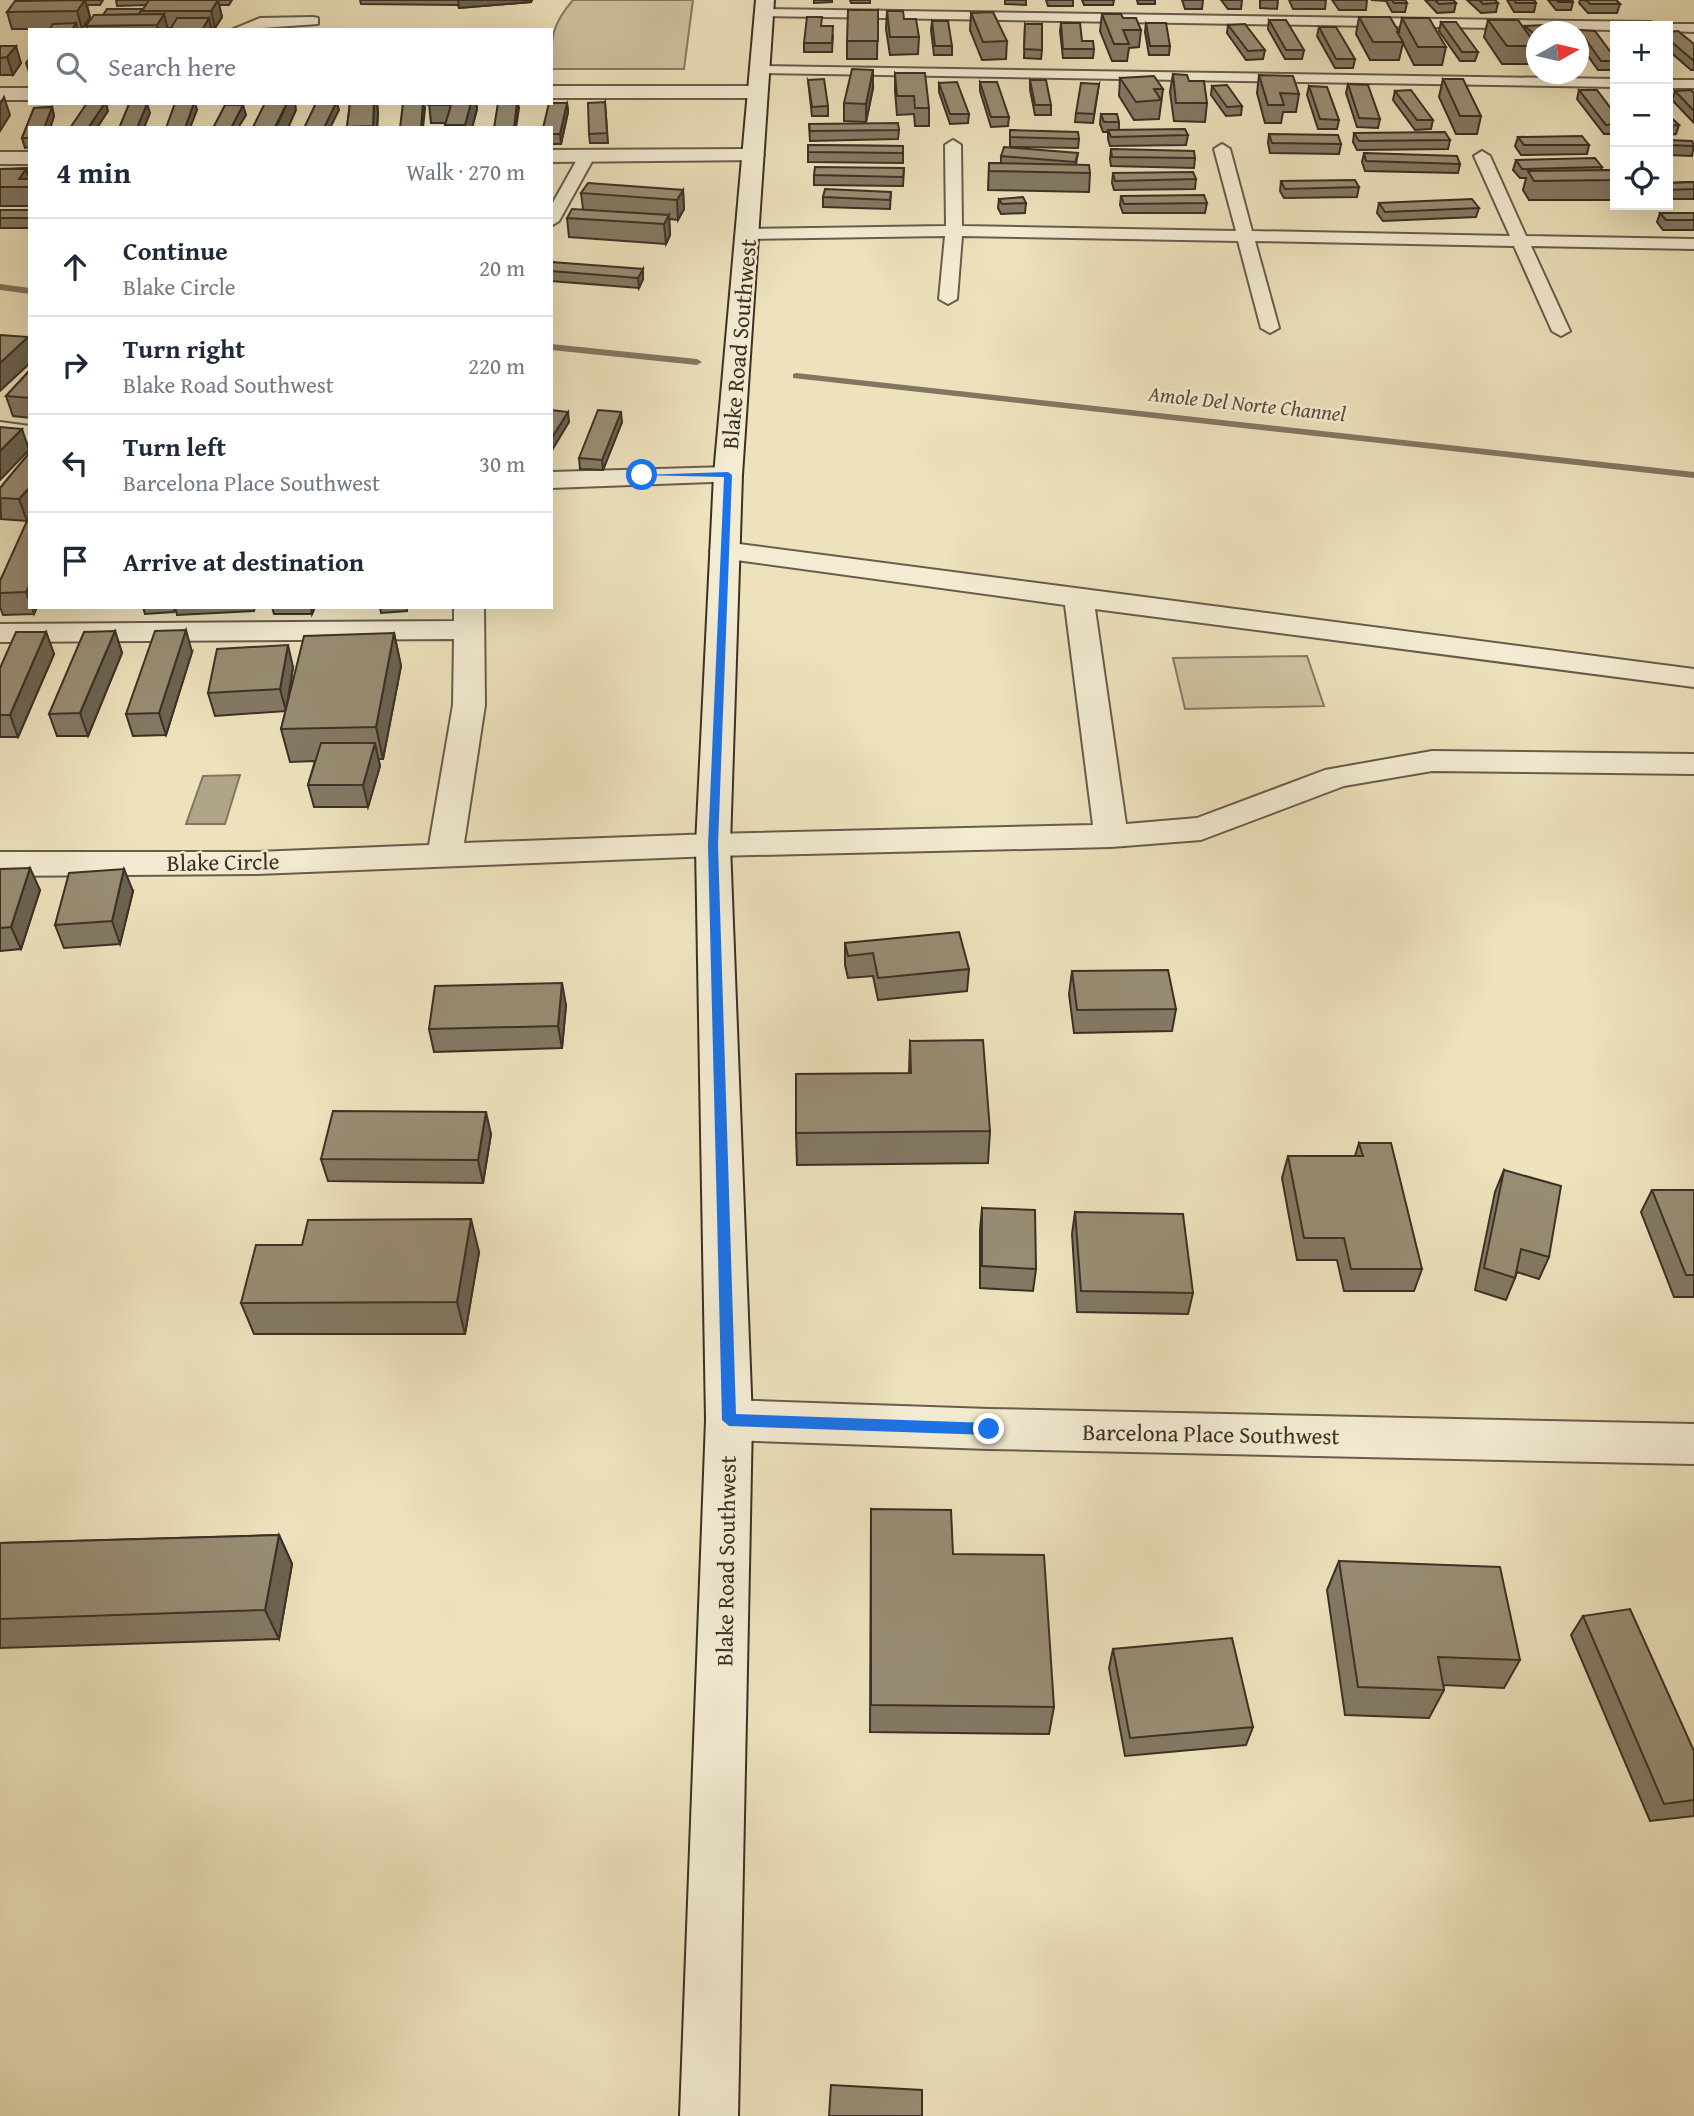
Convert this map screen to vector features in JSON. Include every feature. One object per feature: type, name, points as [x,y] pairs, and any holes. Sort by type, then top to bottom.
[{"type":"street","name":"Blake Road Southwest","points":[[709,2116],[729,1420],[713,845],[728,475],[765,7]]},
{"type":"street","points":[[553,92],[759,81]]},
{"type":"street","points":[[0,94],[28,94]]},
{"type":"street","points":[[553,156],[753,155]]},
{"type":"street","points":[[0,158],[28,158]]},
{"type":"street","points":[[0,430],[28,434]]},
{"type":"street","points":[[553,481],[728,475]]},
{"type":"street","points":[[724,551],[1694,678]]},
{"type":"street","points":[[1079,599],[1111,836]]},
{"type":"street","points":[[0,633],[470,619],[469,705],[445,855]]},
{"type":"street","name":"Blake Circle","points":[[0,864],[257,863],[713,845],[1111,836],[1201,828],[1337,777],[1432,761],[1694,765]]},
{"type":"street","name":"Barcelona Place Southwest","points":[[729,1420],[1694,1444]]},
{"type":"lane","points":[[765,7],[1610,25]]},
{"type":"lane","points":[[244,28],[260,22],[313,20]]},
{"type":"lane","points":[[1673,27],[1694,28]]},
{"type":"lane","points":[[759,81],[1610,83]]},
{"type":"lane","points":[[1673,84],[1694,84]]},
{"type":"lane","points":[[948,299],[954,231],[953,145]]},
{"type":"lane","points":[[1222,149],[1270,328]]},
{"type":"lane","points":[[553,218],[587,156]]},
{"type":"lane","points":[[1482,156],[1562,331]]},
{"type":"lane","points":[[748,234],[954,231],[1694,244]]},
{"type":"shaded area","points":[[573,0],[693,0],[684,69],[553,69],[553,37],[561,16]]},
{"type":"shaded area","points":[[1307,656],[1324,706],[1185,709],[1173,658]]},
{"type":"shaded area","points":[[240,775],[225,824],[186,824],[203,776]]},
{"type":"building","points":[[85,0],[77,11],[7,12],[15,1]]},
{"type":"building","points":[[149,0],[218,0],[211,11],[142,11]]},
{"type":"building","points":[[1392,0],[1405,0],[1407,3],[1394,3]]},
{"type":"building","points":[[1435,0],[1453,0],[1456,3],[1439,4]]},
{"type":"building","points":[[1479,0],[1495,0],[1498,3],[1483,4]]},
{"type":"building","points":[[1514,0],[1534,0],[1536,3],[1516,3]]},
{"type":"building","points":[[1586,0],[1616,0],[1620,4],[1590,4]]},
{"type":"building","points":[[107,9],[142,9],[139,14],[103,15]]},
{"type":"building","points":[[848,10],[878,10],[878,41],[847,41]]},
{"type":"building","points":[[887,11],[903,11],[904,19],[916,19],[919,37],[890,37]]},
{"type":"building","points":[[993,12],[1007,41],[983,42],[971,13]]},
{"type":"building","points":[[164,14],[157,25],[86,26],[94,15]]},
{"type":"building","points":[[1102,14],[1121,14],[1123,18],[1136,18],[1141,30],[1123,30],[1129,44],[1114,44]]},
{"type":"building","points":[[807,17],[822,17],[821,26],[833,26],[832,43],[804,43]]},
{"type":"building","points":[[1359,17],[1390,17],[1403,42],[1373,42]]},
{"type":"building","points":[[177,18],[209,18],[203,28],[171,28]]},
{"type":"building","points":[[1402,18],[1429,18],[1446,47],[1418,47]]},
{"type":"building","points":[[1269,20],[1286,20],[1304,50],[1286,50]]},
{"type":"building","points":[[1488,20],[1518,20],[1526,31],[1526,46],[1507,46]]},
{"type":"building","points":[[932,21],[948,21],[952,46],[935,46]]},
{"type":"building","points":[[1441,22],[1456,22],[1478,52],[1462,52]]},
{"type":"building","points":[[76,23],[73,28],[50,28],[53,24]]},
{"type":"building","points":[[1061,23],[1080,23],[1082,41],[1093,41],[1094,49],[1063,49]]},
{"type":"building","points":[[1146,23],[1166,23],[1170,46],[1150,46]]},
{"type":"building","points":[[1025,24],[1042,24],[1042,50],[1024,49]]},
{"type":"building","points":[[1245,24],[1265,50],[1248,51],[1228,25]]},
{"type":"building","points":[[1319,27],[1336,27],[1355,59],[1336,59]]},
{"type":"building","points":[[1589,31],[1595,31],[1610,51],[1610,61],[1601,61],[1589,44]]},
{"type":"building","points":[[1678,31],[1694,44],[1694,61],[1673,43],[1673,32]]},
{"type":"building","points":[[0,46],[16,46],[7,57],[0,58]]},
{"type":"building","points":[[852,69],[873,70],[866,104],[844,103]]},
{"type":"building","points":[[895,73],[925,73],[929,108],[915,108],[914,96],[897,96]]},
{"type":"building","points":[[1173,74],[1187,75],[1189,81],[1204,81],[1207,103],[1176,103]]},
{"type":"building","points":[[1259,75],[1293,76],[1299,94],[1280,93],[1284,105],[1268,105]]},
{"type":"building","points":[[1154,76],[1163,89],[1154,89],[1161,100],[1136,102],[1120,78]]},
{"type":"building","points":[[824,79],[828,106],[812,107],[808,80]]},
{"type":"building","points":[[1443,79],[1463,79],[1481,116],[1460,116]]},
{"type":"building","points":[[1030,80],[1046,80],[1051,105],[1035,105]]},
{"type":"building","points":[[957,82],[969,114],[950,114],[939,83]]},
{"type":"building","points":[[980,82],[997,82],[1009,117],[991,117]]},
{"type":"building","points":[[1081,83],[1099,84],[1094,114],[1076,113]]},
{"type":"building","points":[[1348,84],[1368,85],[1380,119],[1359,118]]},
{"type":"building","points":[[1227,85],[1242,106],[1227,107],[1212,86]]},
{"type":"building","points":[[1309,86],[1327,87],[1339,120],[1320,119]]},
{"type":"building","points":[[1411,90],[1433,120],[1417,120],[1395,91]]},
{"type":"building","points":[[1579,90],[1597,90],[1610,107],[1610,125],[1606,125]]},
{"type":"building","points":[[1691,90],[1694,93],[1694,111],[1675,91]]},
{"type":"building","points":[[605,102],[607,133],[589,134],[588,103]]},
{"type":"building","points":[[567,103],[560,134],[553,134],[553,126],[543,126],[549,105]]},
{"type":"building","points":[[86,105],[104,105],[89,126],[71,126]]},
{"type":"building","points":[[129,105],[147,105],[138,126],[120,126]]},
{"type":"building","points":[[174,105],[193,105],[186,126],[167,126]]},
{"type":"building","points":[[225,105],[243,105],[232,126],[214,126]]},
{"type":"building","points":[[264,105],[286,105],[276,126],[254,126]]},
{"type":"building","points":[[315,105],[335,105],[325,126],[305,126]]},
{"type":"building","points":[[350,105],[374,105],[373,126],[347,126]]},
{"type":"building","points":[[403,105],[423,105],[421,126],[400,126]]},
{"type":"building","points":[[451,105],[470,105],[465,125],[445,125]]},
{"type":"building","points":[[498,105],[517,105],[514,126],[494,126]]},
{"type":"building","points":[[52,107],[45,126],[28,126],[28,138],[22,138],[34,108]]},
{"type":"building","points":[[1101,114],[1117,114],[1119,122],[1104,122]]},
{"type":"building","points":[[898,123],[899,130],[810,131],[809,124]]},
{"type":"building","points":[[1185,129],[1188,135],[1111,137],[1108,130]]},
{"type":"building","points":[[1010,130],[1078,132],[1079,139],[1010,137]]},
{"type":"building","points":[[1445,132],[1450,140],[1359,141],[1354,133]]},
{"type":"building","points":[[1269,134],[1338,135],[1341,144],[1272,143]]},
{"type":"building","points":[[1582,136],[1589,145],[1524,145],[1518,137]]},
{"type":"building","points":[[1673,140],[1692,141],[1694,146],[1673,145]]},
{"type":"building","points":[[808,145],[903,146],[903,153],[808,152]]},
{"type":"building","points":[[1004,147],[1078,153],[1075,162],[1001,156]]},
{"type":"building","points":[[1111,149],[1194,151],[1195,158],[1112,157]]},
{"type":"building","points":[[1364,153],[1457,156],[1460,164],[1366,161]]},
{"type":"building","points":[[1595,158],[1602,167],[1522,169],[1516,160]]},
{"type":"building","points":[[989,163],[1089,165],[1090,173],[989,171]]},
{"type":"building","points":[[815,167],[904,168],[903,177],[814,175]]},
{"type":"building","points":[[0,169],[26,169],[19,179],[28,179],[28,187],[0,187]]},
{"type":"building","points":[[1610,170],[1610,180],[1534,181],[1528,171]]},
{"type":"building","points":[[1193,172],[1196,179],[1115,181],[1113,173]]},
{"type":"building","points":[[1355,180],[1359,187],[1285,189],[1281,181]]},
{"type":"building","points":[[1694,182],[1694,189],[1673,190],[1673,183]]},
{"type":"building","points":[[588,183],[683,190],[677,200],[581,193]]},
{"type":"building","points":[[825,189],[891,192],[890,200],[823,197]]},
{"type":"building","points":[[1204,195],[1207,203],[1124,204],[1121,196]]},
{"type":"building","points":[[1023,197],[1026,203],[1002,204],[999,199]]},
{"type":"building","points":[[1472,199],[1479,208],[1385,212],[1379,203]]},
{"type":"building","points":[[572,209],[669,215],[664,224],[567,218]]},
{"type":"building","points":[[0,210],[28,210],[28,218],[0,218]]},
{"type":"building","points":[[1660,213],[1694,213],[1694,220],[1666,220]]},
{"type":"building","points":[[553,262],[643,269],[638,278],[553,271]]},
{"type":"building","points":[[0,336],[28,337],[0,363]]},
{"type":"building","points":[[28,372],[28,398],[6,396]]},
{"type":"building","points":[[553,410],[568,412],[553,436]]},
{"type":"building","points":[[598,410],[621,412],[602,460],[579,458]]},
{"type":"building","points":[[0,427],[22,429],[0,451]]},
{"type":"building","points":[[28,454],[28,489],[19,499],[0,498],[0,488]]},
{"type":"building","points":[[28,521],[28,588],[26,592],[0,593],[0,581]]},
{"type":"building","points":[[186,630],[159,713],[126,714],[155,631]]},
{"type":"building","points":[[115,631],[80,713],[49,714],[84,632]]},
{"type":"building","points":[[16,632],[46,632],[10,715],[0,715],[0,668]]},
{"type":"building","points":[[394,633],[376,727],[281,729],[304,636]]},
{"type":"building","points":[[288,645],[280,689],[208,693],[217,649]]},
{"type":"building","points":[[321,743],[375,743],[363,785],[308,785]]},
{"type":"building","points":[[30,868],[11,927],[0,928],[0,869]]},
{"type":"building","points":[[124,869],[112,921],[55,925],[69,873]]},
{"type":"building","points":[[959,932],[969,969],[878,978],[873,953],[848,956],[845,943]]},
{"type":"building","points":[[1168,970],[1176,1009],[1077,1010],[1072,971]]},
{"type":"building","points":[[562,983],[558,1026],[429,1029],[435,986]]},
{"type":"building","points":[[983,1040],[990,1131],[796,1133],[796,1074],[911,1073],[910,1041]]},
{"type":"building","points":[[333,1111],[486,1112],[478,1160],[321,1159]]},
{"type":"building","points":[[1359,1143],[1391,1143],[1422,1269],[1351,1269],[1344,1238],[1304,1238],[1288,1156],[1363,1156]]},
{"type":"building","points":[[1504,1170],[1561,1186],[1549,1257],[1521,1249],[1515,1278],[1484,1268]]},
{"type":"building","points":[[1652,1190],[1694,1190],[1694,1275],[1686,1275]]},
{"type":"building","points":[[982,1208],[1035,1210],[1036,1269],[982,1266]]},
{"type":"building","points":[[1075,1212],[1183,1214],[1193,1293],[1081,1291]]},
{"type":"building","points":[[471,1219],[457,1302],[241,1303],[256,1245],[302,1245],[308,1220]]},
{"type":"building","points":[[871,1509],[951,1510],[953,1554],[1044,1555],[1054,1707],[871,1705]]},
{"type":"building","points":[[279,1535],[265,1610],[0,1619],[0,1543]]},
{"type":"building","points":[[1339,1561],[1500,1567],[1520,1660],[1438,1657],[1444,1690],[1358,1687]]},
{"type":"building","points":[[1630,1609],[1694,1751],[1694,1800],[1664,1804],[1583,1616]]},
{"type":"building","points":[[1232,1638],[1253,1727],[1130,1738],[1113,1649]]},
{"type":"building","points":[[831,2085],[922,2090],[922,2116],[829,2116]]},
{"type":"waterway","name":"Amole Del Norte Channel","points":[[0,287],[28,291]]},
{"type":"waterway","name":"Amole Del Norte Channel","points":[[553,347],[697,362]]},
{"type":"waterway","name":"Amole Del Norte Channel","points":[[796,376],[1694,475]]},
{"type":"route","points":[[642,475],[728,475],[713,845],[729,1420],[989,1429]]}]
